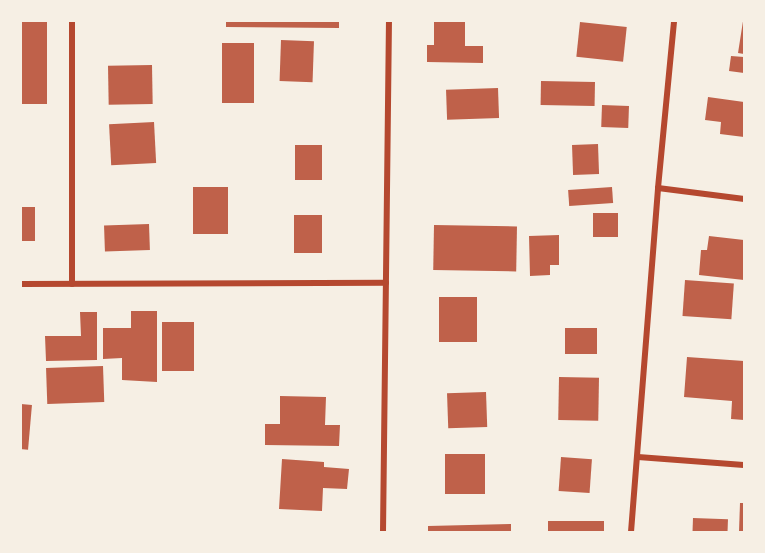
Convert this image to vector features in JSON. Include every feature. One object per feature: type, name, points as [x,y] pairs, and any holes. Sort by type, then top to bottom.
[{"type":"street","points":[[72,21],[72,284]]},
{"type":"street","points":[[383,532],[389,21]]},
{"type":"street","points":[[631,532],[658,188],[674,21]]},
{"type":"street","points":[[658,188],[744,199]]},
{"type":"street","points":[[21,284],[386,283]]},
{"type":"street","points":[[638,457],[744,465]]},
{"type":"building","points":[[21,21],[47,21],[47,104],[21,104]]},
{"type":"building","points":[[226,21],[339,21],[339,28],[226,27]]},
{"type":"building","points":[[434,21],[465,21],[465,46],[483,46],[483,63],[427,62],[427,45],[434,45]]},
{"type":"building","points":[[744,21],[744,54],[738,53]]},
{"type":"building","points":[[580,22],[627,27],[623,62],[576,57]]},
{"type":"building","points":[[281,40],[314,41],[313,82],[280,81]]},
{"type":"building","points":[[222,43],[254,43],[254,103],[222,103]]},
{"type":"building","points":[[731,56],[744,57],[744,73],[729,71]]},
{"type":"building","points":[[152,65],[153,104],[109,105],[108,66]]},
{"type":"building","points":[[541,81],[595,82],[595,106],[541,105]]},
{"type":"building","points":[[498,88],[499,118],[447,120],[446,90]]},
{"type":"building","points":[[708,97],[744,102],[744,137],[720,134],[721,122],[705,120]]},
{"type":"building","points":[[602,105],[629,106],[628,128],[601,127]]},
{"type":"building","points":[[154,122],[156,163],[111,165],[109,124]]},
{"type":"building","points":[[598,144],[599,174],[573,175],[572,145]]},
{"type":"building","points":[[295,145],[322,145],[322,180],[295,180]]},
{"type":"building","points":[[193,187],[228,187],[228,234],[193,234]]},
{"type":"building","points":[[612,187],[613,203],[569,206],[568,190]]},
{"type":"building","points":[[21,207],[35,207],[35,241],[21,241]]},
{"type":"building","points":[[593,213],[618,213],[618,237],[593,237]]},
{"type":"building","points":[[294,215],[322,215],[322,253],[294,253]]},
{"type":"building","points":[[149,224],[150,250],[105,252],[104,226]]},
{"type":"building","points":[[434,225],[517,226],[516,271],[433,270]]},
{"type":"building","points":[[559,235],[559,265],[550,265],[550,275],[530,276],[529,236]]},
{"type":"building","points":[[709,236],[744,240],[744,280],[699,275],[701,250],[707,250]]},
{"type":"building","points":[[685,280],[734,283],[731,319],[682,316]]},
{"type":"building","points":[[439,297],[477,297],[477,342],[439,342]]},
{"type":"building","points":[[131,311],[157,311],[157,382],[122,380],[122,358],[103,359],[103,328],[131,328]]},
{"type":"building","points":[[80,312],[97,312],[97,360],[46,361],[45,336],[81,336]]},
{"type":"building","points":[[162,322],[194,322],[194,371],[162,371]]},
{"type":"building","points":[[565,328],[597,328],[597,354],[565,354]]},
{"type":"building","points":[[687,357],[744,361],[744,420],[731,419],[732,401],[684,397]]},
{"type":"building","points":[[103,366],[104,402],[47,404],[46,368]]},
{"type":"building","points":[[559,377],[599,378],[598,421],[558,420]]},
{"type":"building","points":[[486,392],[487,427],[448,428],[447,393]]},
{"type":"building","points":[[280,396],[326,397],[325,425],[340,425],[339,446],[265,445],[265,424],[280,424]]},
{"type":"building","points":[[21,404],[32,405],[28,450],[21,449]]},
{"type":"building","points":[[445,454],[485,454],[485,494],[445,494]]},
{"type":"building","points":[[561,457],[592,459],[590,493],[559,491]]},
{"type":"building","points":[[282,459],[324,462],[324,467],[349,469],[347,489],[323,488],[322,511],[279,509]]},
{"type":"building","points":[[740,503],[744,503],[744,532],[739,532]]},
{"type":"building","points":[[693,518],[728,519],[728,532],[693,532]]},
{"type":"building","points":[[548,521],[604,521],[604,532],[548,532]]},
{"type":"building","points":[[511,524],[511,532],[428,532],[428,526]]}]
